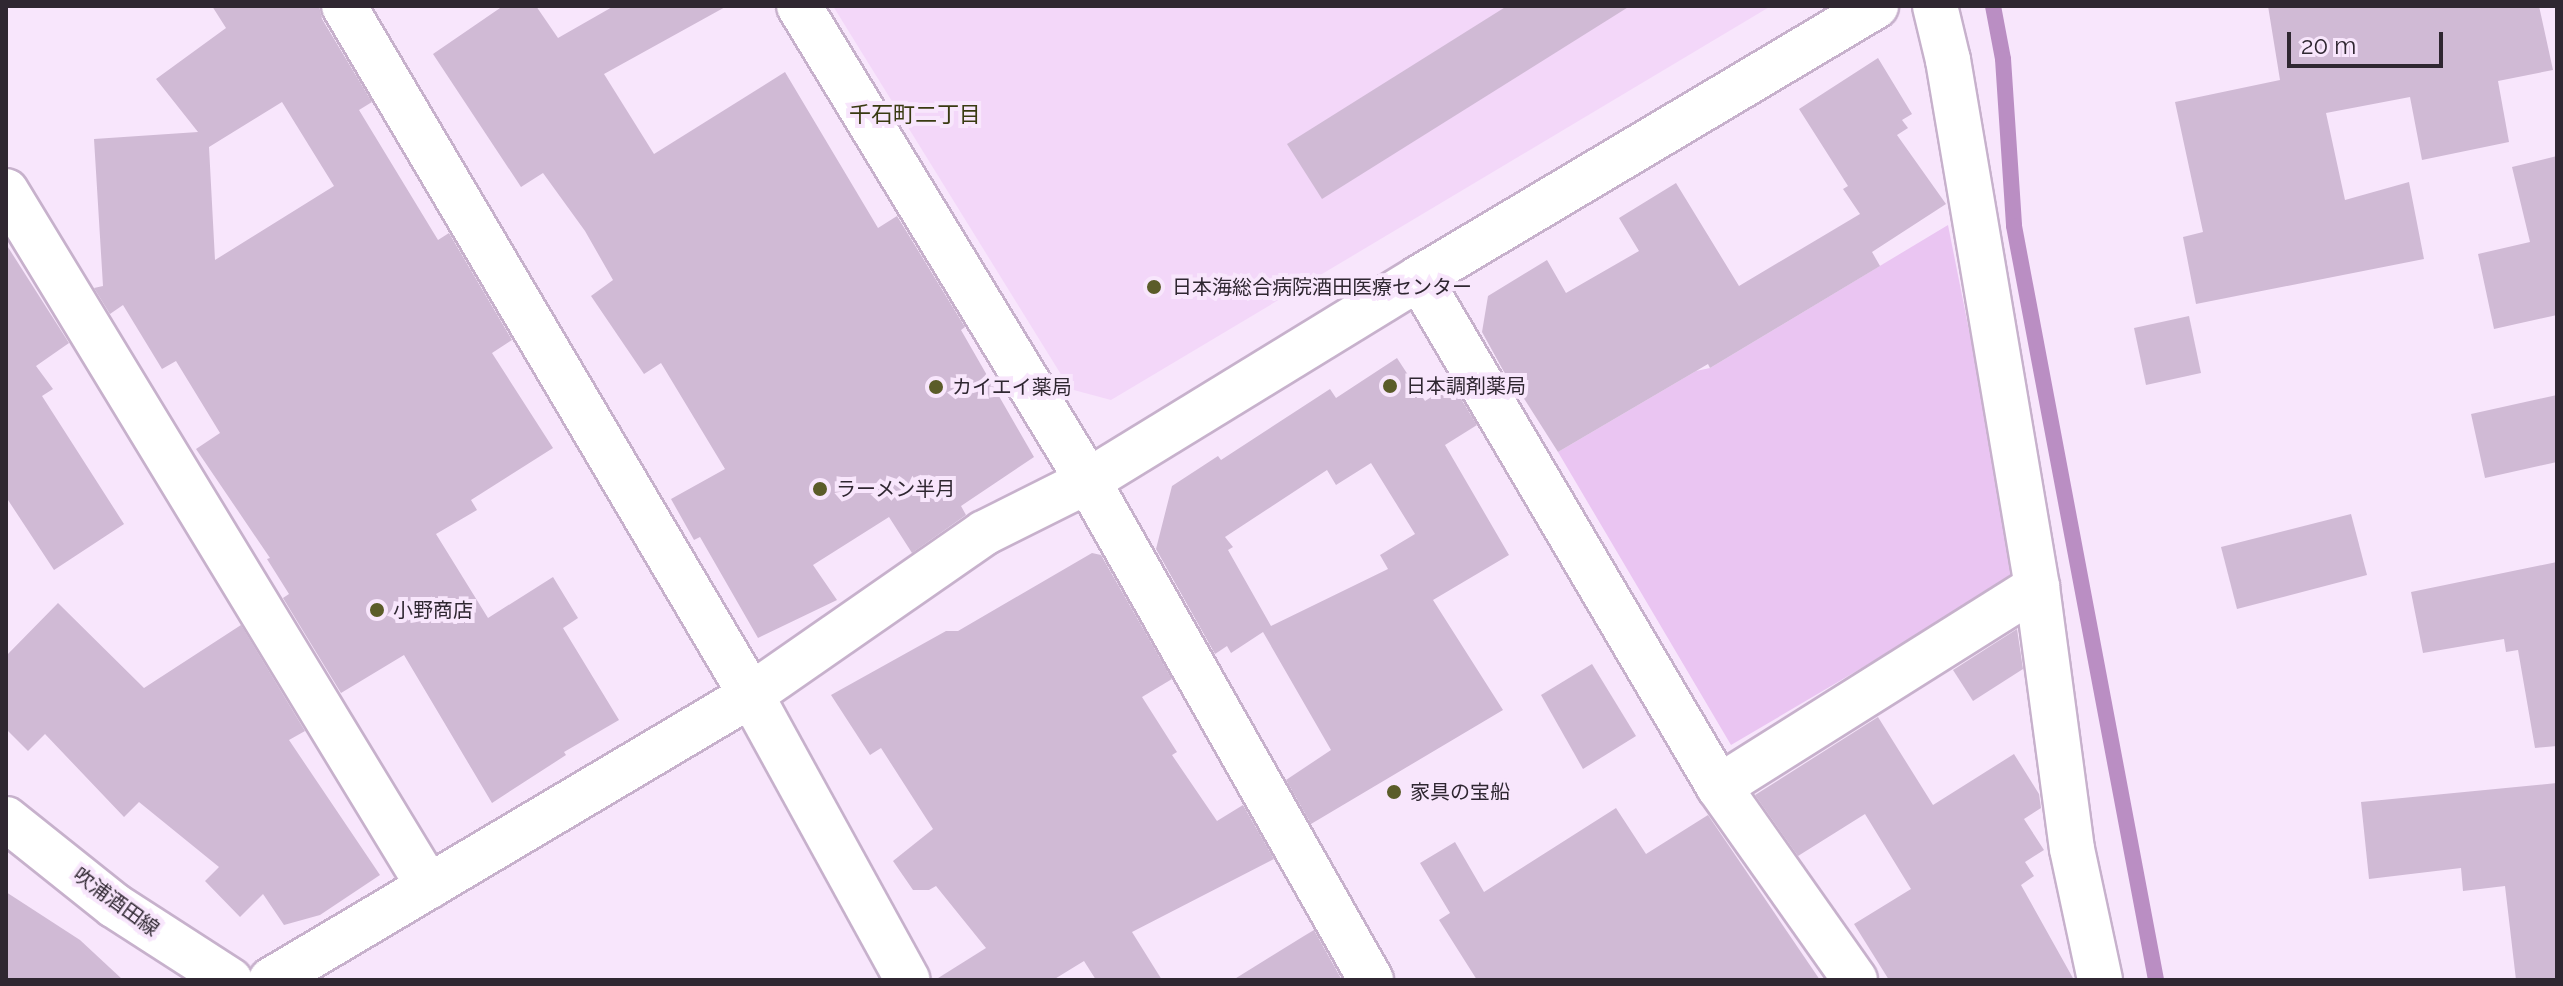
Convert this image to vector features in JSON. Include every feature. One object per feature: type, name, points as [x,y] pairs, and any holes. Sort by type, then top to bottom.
[{"type":"street","points":[[344,6],[751,695],[908,980]]},
{"type":"street","points":[[799,6],[1088,481],[1371,980]]},
{"type":"street","points":[[271,980],[751,695],[984,533],[1088,481],[1419,278],[1876,6]]},
{"type":"street","points":[[1935,6],[1948,60],[2037,587],[2072,849],[2100,980]]},
{"type":"street","points":[[6,191],[429,887]]},
{"type":"street","points":[[1419,278],[1719,787],[1855,980]]},
{"type":"street","points":[[1719,787],[2037,587]]},
{"type":"street","name":"吹浦酒田線","points":[[6,819],[115,906],[230,980]]},
{"type":"shaded area","name":"日本海総合病院酒田医療センター","points":[[833,6],[1771,6],[1111,400],[1070,389]]},
{"type":"shaded area","points":[[1948,225],[2018,576],[1731,745],[1558,452],[1696,371],[1710,368]]},
{"type":"building","points":[[212,6],[319,6],[322,19],[372,102],[359,110],[438,240],[449,233],[512,340],[492,353],[553,448],[471,500],[477,510],[436,534],[488,618],[553,577],[578,618],[563,628],[619,720],[564,752],[566,755],[492,803],[404,655],[341,693],[283,598],[289,594],[267,559],[270,558],[196,449],[220,433],[176,361],[162,369],[123,305],[110,314],[94,288],[103,286],[94,139],[198,132],[156,79],[226,28]],"holes":[[[282,102],[334,186],[215,260],[209,147]]]},
{"type":"building","points":[[503,6],[536,6],[558,38],[614,6],[727,6],[604,74],[654,154],[785,72],[878,228],[897,216],[965,327],[961,330],[1034,457],[961,506],[966,515],[912,553],[889,517],[813,565],[837,600],[758,638],[700,537],[694,540],[671,499],[725,469],[661,363],[644,374],[591,296],[613,280],[585,231],[543,173],[521,187],[433,54]]},
{"type":"building","points":[[1507,6],[1630,6],[1322,199],[1287,144]]},
{"type":"building","points":[[2268,6],[2539,6],[2553,70],[2498,81],[2509,142],[2422,160],[2410,97],[2326,113],[2345,200],[2409,182],[2424,259],[2196,304],[2183,237],[2203,232],[2175,102],[2280,80]]},
{"type":"building","points":[[1878,58],[1912,114],[1902,120],[1908,128],[1897,135],[1946,204],[1872,252],[1880,266],[1710,368],[1708,364],[1558,452],[1523,397],[1519,399],[1482,332],[1488,296],[1547,260],[1566,293],[1639,251],[1619,218],[1676,183],[1739,286],[1860,214],[1843,189],[1848,186],[1799,109]]},
{"type":"building","points":[[2557,156],[2557,315],[2494,329],[2478,254],[2530,242],[2512,167]]},
{"type":"building","points":[[6,244],[69,343],[36,366],[53,389],[42,396],[124,524],[54,570],[6,497]]},
{"type":"building","points":[[2189,316],[2201,373],[2146,385],[2134,328]]},
{"type":"building","points":[[1397,358],[1425,401],[1452,384],[1477,425],[1445,445],[1509,555],[1433,600],[1503,710],[1311,824],[1286,780],[1331,750],[1263,632],[1231,653],[1227,646],[1215,654],[1156,549],[1172,486],[1218,456],[1221,460],[1330,389],[1336,398]],"holes":[[[1371,463],[1415,534],[1380,555],[1388,569],[1271,626],[1228,550],[1233,547],[1225,537],[1327,470],[1336,485]]]},
{"type":"building","points":[[2557,395],[2557,462],[2485,478],[2471,414]]},
{"type":"building","points":[[2351,514],[2367,575],[2237,609],[2221,547]]},
{"type":"building","points":[[1092,553],[1101,555],[1172,679],[1142,697],[1177,752],[1172,755],[1217,821],[1243,805],[1274,859],[1132,932],[1162,980],[1096,980],[1084,961],[1053,980],[935,980],[986,948],[936,886],[929,890],[913,890],[893,861],[933,829],[881,748],[870,755],[831,695],[946,631],[958,631]]},
{"type":"building","points":[[2557,562],[2557,746],[2535,748],[2518,650],[2506,652],[2504,639],[2423,653],[2411,592]]},
{"type":"building","points":[[58,603],[144,688],[241,625],[305,731],[289,740],[380,875],[320,915],[284,925],[263,894],[240,917],[205,881],[219,867],[139,802],[124,817],[45,734],[28,751],[6,729],[6,656]]},
{"type":"building","points":[[2017,629],[2023,669],[1973,701],[1953,670]]},
{"type":"building","points":[[1592,664],[1636,736],[1583,769],[1541,695]]},
{"type":"building","points":[[1878,717],[1933,805],[2014,754],[2039,794],[2041,808],[2024,819],[2044,850],[2025,862],[2034,876],[2021,885],[2074,980],[1889,980],[1854,924],[1911,889],[1865,814],[1798,856],[1755,795]]},
{"type":"building","points":[[2557,783],[2557,980],[2516,980],[2505,886],[2463,891],[2461,868],[2369,879],[2361,802]]},
{"type":"building","points":[[1616,808],[1646,854],[1708,815],[1820,980],[1477,980],[1439,920],[1450,913],[1420,863],[1455,842],[1484,892]]},
{"type":"building","points":[[6,892],[80,940],[123,980],[6,980]]},
{"type":"building","points":[[1314,930],[1342,980],[1233,980],[1304,936]]},
{"type":"waterway","points":[[1993,6],[2003,59],[2014,226],[2156,980]]},
{"type":"place","name":"日本海総合病院酒田医療センター","points":[[1154,287]]},
{"type":"place","name":"日本調剤薬局","points":[[1390,386]]},
{"type":"place","name":"カイエイ薬局","points":[[936,387]]},
{"type":"place","name":"ラーメン半月","points":[[820,489]]},
{"type":"place","name":"小野商店","points":[[377,610]]},
{"type":"place","name":"家具の宝船","points":[[1394,792]]},
{"type":"district","name":"千石町二丁目","points":[[915,115]]}]
